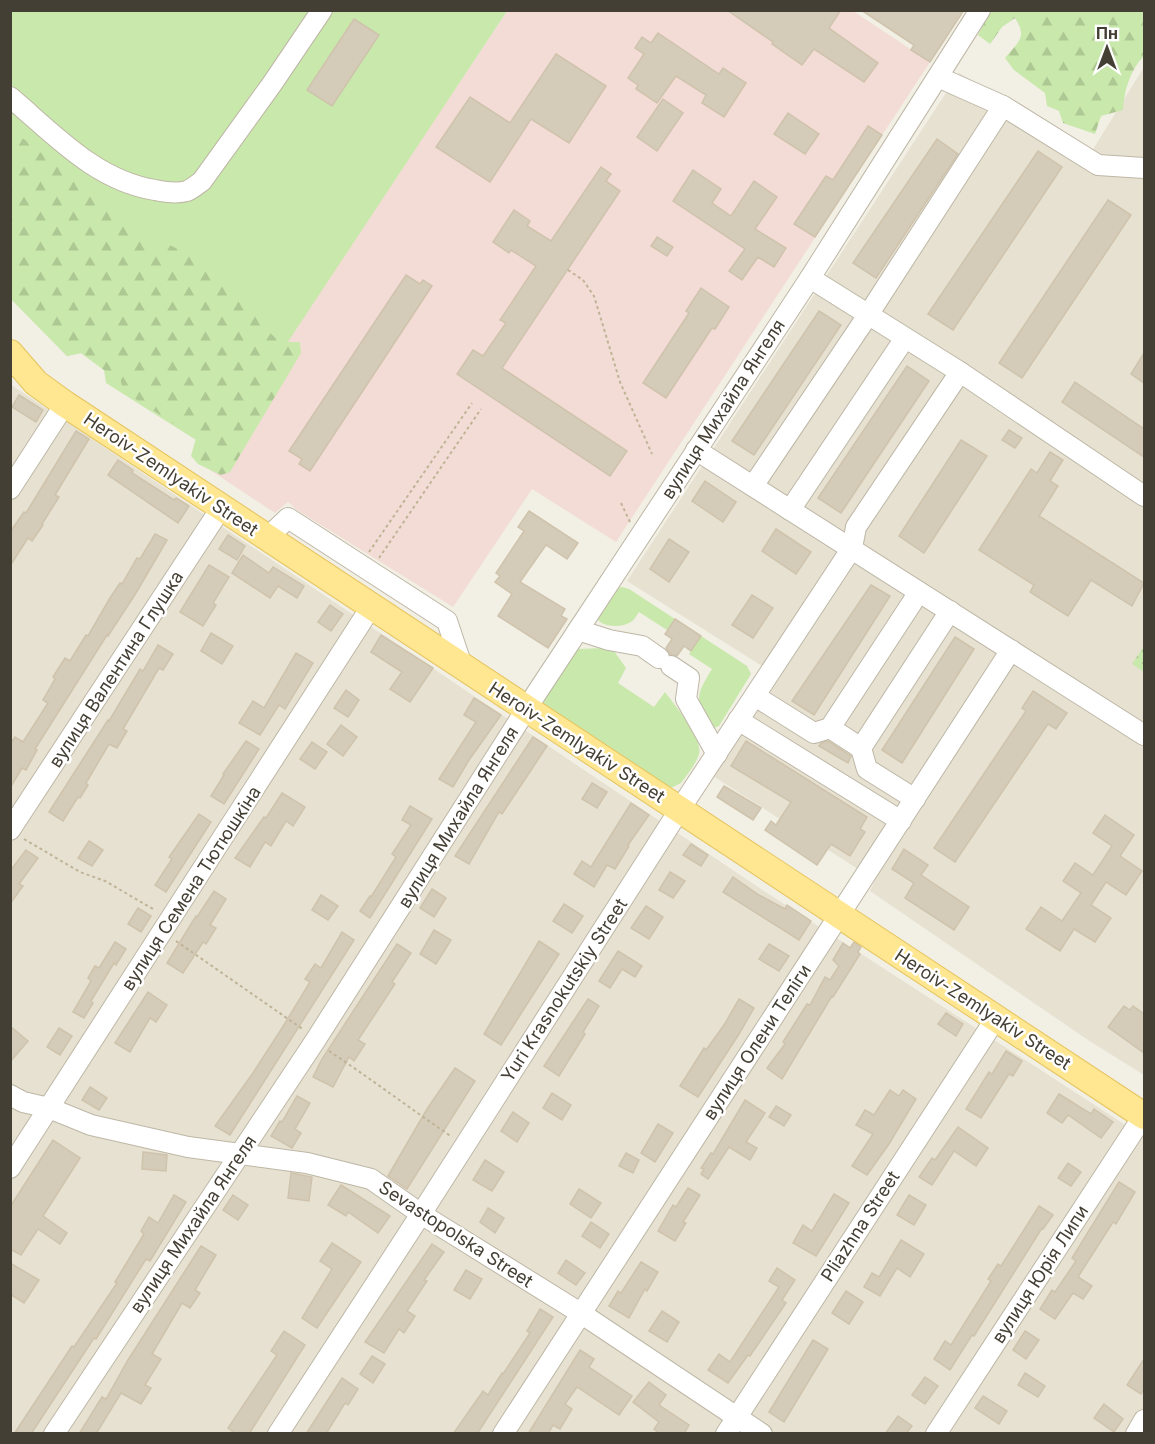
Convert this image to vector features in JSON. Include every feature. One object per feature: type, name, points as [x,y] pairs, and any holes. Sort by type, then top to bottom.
[{"type":"main road","points":[[10,353],[36,383]]},
{"type":"main road","name":"Heroiv-Zemlyakiv Street","points":[[36,383],[221,508],[1144,1115]]},
{"type":"street","points":[[10,98],[97,170],[114,179],[136,187],[170,192],[187,191],[202,181],[322,10]]},
{"type":"street","name":"вулиця Михайла Янгеля","points":[[54,1434],[315,1041],[526,709],[810,278],[980,10]]},
{"type":"street","points":[[938,77],[1003,106],[1098,165],[1144,168]]},
{"type":"street","points":[[753,486],[868,315],[1003,106]]},
{"type":"street","points":[[810,278],[960,372],[1144,496]]},
{"type":"street","points":[[790,510],[905,338]]},
{"type":"street","name":"Heroiv-Zemlyakiv Street","points":[[10,367],[36,383]]},
{"type":"street","name":"Yuri Krasnokutskiy Street","points":[[278,1434],[680,809],[852,548],[856,527],[960,372]]},
{"type":"street","points":[[10,489],[65,404]]},
{"type":"street","points":[[696,450],[1144,735]]},
{"type":"street","name":"вулиця Валентина Глушка","points":[[15,833],[221,508]]},
{"type":"street","points":[[267,538],[288,518],[366,567],[447,621],[462,666]]},
{"type":"street","points":[[755,696],[814,733],[830,728],[919,592]]},
{"type":"street","name":"вулиця Семена Тютюшкіна","points":[[10,1168],[371,607]]},
{"type":"street","points":[[861,748],[950,611]]},
{"type":"street","points":[[578,630],[609,640],[642,646],[689,678],[686,699],[717,754]]},
{"type":"street","name":"вулиця Олени Теліги","points":[[503,1434],[1011,650]]},
{"type":"street","points":[[738,720],[901,821]]},
{"type":"street","points":[[830,728],[861,748],[867,769],[915,799]]},
{"type":"street","name":"Pliazhna Street","points":[[726,1434],[996,1018]]},
{"type":"street","name":"Sevastopolska Street","points":[[10,1095],[23,1102],[49,1108],[91,1125],[188,1147],[308,1163],[370,1179],[421,1214],[582,1314],[762,1434]]},
{"type":"street","name":"вулиця Юрія Липи","points":[[936,1434],[1144,1115]]},
{"type":"street","points":[[1136,1434],[1144,1420]]},
{"type":"path","points":[[568,270],[583,280],[594,296],[620,382],[652,454]]},
{"type":"path","points":[[366,567],[472,403]]},
{"type":"path","points":[[366,567],[482,409]]},
{"type":"path","points":[[621,503],[629,521],[643,530]]},
{"type":"path","points":[[15,833],[80,872],[105,881],[155,909],[163,932],[304,1030],[315,1041],[381,1085],[464,1146]]},
{"type":"shaded area","points":[[507,11],[853,11],[930,62],[616,542],[532,489],[453,607],[297,510],[288,502],[275,513],[204,466]]},
{"type":"shaded area","points":[[1144,67],[1144,1075],[1088,1040],[870,891],[875,880],[713,776],[778,676],[627,581],[959,73],[1092,151]]},
{"type":"shaded area","points":[[10,384],[761,889],[1144,1137],[1144,1433],[11,1433]]},
{"type":"green space","points":[[10,11],[507,11],[215,452],[106,383],[104,370],[81,353],[67,356],[11,299]]},
{"type":"green space","points":[[990,11],[1144,11],[1144,56],[1129,81],[1123,110],[1101,116],[1095,134],[1063,123],[1059,111],[1047,106],[1045,93],[1014,70],[1005,58],[1020,40],[1021,30],[1015,18],[1002,27],[990,44],[978,35]]},
{"type":"green space","points":[[10,128],[136,229],[203,261],[247,297],[261,304],[269,332],[280,342],[300,342],[301,353],[230,472],[221,475],[198,464],[191,456],[196,438],[123,391],[120,377],[104,370],[81,353],[67,356],[11,299]]},
{"type":"green space","points":[[617,588],[629,589],[675,619],[667,630],[639,612],[632,621],[621,626],[611,626],[599,621],[597,618]]},
{"type":"green space","points":[[701,636],[747,666],[751,674],[719,726],[711,729],[699,699],[702,686],[712,669],[689,654]]},
{"type":"green space","points":[[1144,646],[1144,672],[1132,664]]},
{"type":"green space","points":[[604,648],[614,651],[626,668],[618,683],[654,707],[665,692],[693,731],[699,754],[681,783],[673,787],[666,787],[546,708],[545,698],[575,651]]},
{"type":"building","points":[[727,10],[841,10],[829,28],[878,63],[864,82],[814,49],[802,65]]},
{"type":"building","points":[[861,10],[964,10],[930,62],[911,50],[914,45]]},
{"type":"building","points":[[354,19],[379,35],[332,106],[307,90]]},
{"type":"building","points":[[658,33],[719,74],[723,68],[746,83],[724,117],[702,103],[706,95],[676,76],[657,103],[636,89],[638,85],[628,78],[644,54],[635,48],[642,37],[651,43]]},
{"type":"building","points":[[556,54],[606,86],[569,143],[531,119],[490,182],[436,147],[470,97],[510,123]]},
{"type":"building","points":[[663,99],[683,113],[657,151],[637,137]]},
{"type":"building","points":[[788,113],[819,134],[805,154],[774,134]]},
{"type":"building","points":[[868,126],[882,135],[815,237],[794,224],[826,176],[833,180]]},
{"type":"building","points":[[937,139],[958,154],[876,278],[853,263]]},
{"type":"building","points":[[1038,151],[1062,167],[953,330],[928,314]]},
{"type":"building","points":[[601,167],[611,174],[606,181],[620,191],[502,368],[627,451],[610,476],[457,374],[473,350],[483,356],[506,323],[500,320],[536,266],[511,250],[509,253],[493,242],[514,210],[530,221],[527,226],[551,241]]},
{"type":"building","points":[[693,170],[721,189],[712,203],[731,216],[754,181],[777,197],[755,229],[786,248],[774,267],[758,257],[742,280],[729,271],[745,249],[673,201]]},
{"type":"building","points":[[1108,200],[1131,215],[1022,378],[999,363]]},
{"type":"building","points":[[657,237],[673,247],[667,256],[651,246]]},
{"type":"building","points":[[406,275],[420,284],[423,280],[432,286],[310,471],[299,464],[302,459],[289,451]]},
{"type":"building","points":[[701,288],[729,307],[715,329],[712,328],[666,398],[643,383],[689,313],[686,311]]},
{"type":"building","points":[[819,311],[841,325],[754,455],[732,441]]},
{"type":"building","points":[[1144,353],[1144,383],[1131,374]]},
{"type":"building","points":[[907,366],[929,381],[841,513],[818,498]]},
{"type":"building","points":[[1075,382],[1144,429],[1144,457],[1062,402]]},
{"type":"building","points":[[19,395],[43,410],[36,422],[12,407]]},
{"type":"building","points":[[1009,430],[1022,438],[1015,448],[1002,440]]},
{"type":"building","points":[[76,431],[89,439],[55,495],[59,497],[43,525],[32,541],[28,538],[10,566],[10,532],[24,512],[26,513]]},
{"type":"building","points":[[961,440],[987,456],[924,553],[899,536]]},
{"type":"building","points":[[1050,452],[1063,460],[1050,481],[1058,486],[1039,516],[1144,583],[1132,606],[1091,580],[1068,616],[1030,592],[1034,585],[979,550],[1031,469],[1037,473]]},
{"type":"building","points":[[118,460],[133,470],[132,473],[174,500],[176,498],[189,506],[178,523],[108,475]]},
{"type":"building","points":[[705,481],[736,502],[723,522],[692,501]]},
{"type":"building","points":[[529,511],[578,543],[567,559],[546,545],[520,582],[565,609],[561,616],[567,619],[548,648],[498,616],[512,594],[495,582],[500,576],[496,573],[524,531],[518,527]]},
{"type":"building","points":[[776,529],[811,552],[796,574],[762,551]]},
{"type":"building","points":[[155,534],[167,540],[136,593],[35,749],[37,750],[26,770],[22,768],[10,788],[10,744],[15,737],[23,742],[48,703],[43,700],[55,679],[53,677],[65,658],[70,661],[120,583],[122,584],[137,558],[140,559]]},
{"type":"building","points":[[228,535],[245,546],[237,560],[219,549]]},
{"type":"building","points":[[669,539],[689,552],[669,582],[650,569]]},
{"type":"building","points":[[243,555],[269,573],[273,567],[304,586],[297,598],[278,586],[270,598],[232,573]]},
{"type":"building","points":[[209,565],[229,577],[213,603],[216,605],[203,626],[180,612]]},
{"type":"building","points":[[871,585],[890,596],[814,715],[792,701]]},
{"type":"building","points":[[752,595],[773,608],[753,638],[732,625]]},
{"type":"building","points":[[330,605],[343,614],[331,631],[318,622]]},
{"type":"building","points":[[675,619],[701,636],[691,651],[684,646],[677,656],[670,654],[666,648],[672,639],[665,634]]},
{"type":"building","points":[[211,633],[233,646],[222,664],[201,651]]},
{"type":"building","points":[[381,635],[433,668],[410,702],[390,689],[402,672],[371,652]]},
{"type":"building","points":[[955,637],[974,649],[902,763],[882,750]]},
{"type":"building","points":[[158,645],[173,654],[163,670],[159,668],[123,729],[127,731],[117,748],[109,744],[86,783],[88,785],[63,821],[49,812],[140,669],[143,671]]},
{"type":"building","points":[[296,653],[313,663],[285,709],[279,705],[260,735],[239,723],[253,701],[264,708]]},
{"type":"building","points":[[346,690],[359,700],[348,717],[334,708]]},
{"type":"building","points":[[1033,691],[1067,713],[1056,729],[1048,724],[955,862],[934,848],[1026,711],[1022,708]]},
{"type":"building","points":[[474,698],[501,715],[453,787],[439,779],[476,722],[464,715]]},
{"type":"building","points":[[341,725],[357,737],[343,756],[327,744]]},
{"type":"building","points":[[533,737],[547,746],[502,814],[499,812],[469,864],[455,856]]},
{"type":"building","points":[[246,741],[259,749],[224,804],[211,796]]},
{"type":"building","points":[[746,741],[867,817],[860,829],[865,832],[850,856],[831,844],[817,865],[765,830],[771,821],[776,825],[791,802],[731,766]]},
{"type":"building","points":[[828,741],[851,756],[848,763],[819,746]]},
{"type":"building","points":[[312,742],[327,752],[315,769],[300,759]]},
{"type":"building","points":[[592,783],[607,792],[597,808],[582,799]]},
{"type":"building","points":[[724,786],[761,808],[753,820],[717,797]]},
{"type":"building","points":[[282,793],[305,807],[293,826],[286,821],[271,846],[265,842],[250,867],[235,858]]},
{"type":"building","points":[[631,803],[649,815],[615,869],[607,865],[594,887],[574,874],[582,861],[591,867]]},
{"type":"building","points":[[410,806],[432,819],[370,918],[360,911],[396,857],[392,854],[411,825],[402,820]]},
{"type":"building","points":[[199,814],[211,822],[166,892],[155,885],[172,859],[169,857]]},
{"type":"building","points":[[1105,815],[1134,835],[1120,856],[1142,871],[1126,895],[1106,882],[1091,905],[1111,918],[1095,942],[1074,929],[1060,951],[1026,929],[1041,907],[1062,921],[1081,893],[1063,881],[1075,863],[1093,875],[1112,846],[1093,833]]},
{"type":"building","points":[[89,841],[103,850],[92,866],[78,858]]},
{"type":"building","points":[[691,844],[708,855],[701,866],[683,855]]},
{"type":"building","points":[[904,849],[928,865],[921,875],[969,907],[954,930],[905,898],[914,883],[892,869]]},
{"type":"building","points":[[26,850],[38,858],[19,884],[23,886],[10,904],[10,871]]},
{"type":"building","points":[[670,872],[685,881],[673,898],[659,890]]},
{"type":"building","points":[[733,877],[759,895],[785,909],[787,905],[811,921],[799,940],[723,892]]},
{"type":"building","points":[[432,889],[446,898],[434,917],[420,908]]},
{"type":"building","points":[[214,891],[226,899],[210,925],[216,928],[206,944],[203,942],[183,973],[167,963]]},
{"type":"building","points":[[321,895],[338,906],[328,920],[312,910]]},
{"type":"building","points":[[564,904],[583,916],[572,933],[553,921]]},
{"type":"building","points":[[646,906],[663,917],[649,939],[631,928]]},
{"type":"building","points":[[138,908],[151,916],[141,932],[128,924]]},
{"type":"building","points":[[434,930],[451,940],[436,964],[420,954]]},
{"type":"building","points":[[342,932],[354,940],[230,1135],[215,1126],[282,1028],[310,982],[305,979],[315,964],[321,968]]},
{"type":"building","points":[[539,941],[559,954],[501,1045],[484,1034]]},
{"type":"building","points":[[115,942],[126,949],[116,965],[114,963],[91,1001],[93,1003],[84,1018],[73,1012],[91,981],[88,978],[95,966],[99,968]]},
{"type":"building","points":[[854,942],[861,947],[858,952],[860,954],[782,1079],[767,1068],[785,1044],[783,1042],[807,1004],[810,1005],[825,977],[830,980],[839,966],[833,960],[843,943],[850,948]]},
{"type":"building","points":[[397,944],[411,953],[392,982],[395,984],[358,1040],[365,1044],[354,1061],[349,1057],[333,1087],[313,1077],[322,1059]]},
{"type":"building","points":[[769,944],[789,956],[779,971],[759,959]]},
{"type":"building","points":[[618,951],[642,966],[635,977],[622,969],[610,988],[599,981]]},
{"type":"building","points":[[148,992],[167,1005],[156,1022],[150,1018],[130,1052],[115,1043]]},
{"type":"building","points":[[588,999],[599,1006],[559,1076],[544,1066]]},
{"type":"building","points":[[739,999],[754,1008],[698,1097],[680,1086],[704,1048],[706,1050],[724,1025]]},
{"type":"building","points":[[1124,1006],[1130,1010],[1133,1006],[1144,1014],[1144,1053],[1108,1027]]},
{"type":"building","points":[[946,1013],[963,1024],[956,1036],[938,1024]]},
{"type":"building","points":[[10,1026],[28,1041],[10,1062]]},
{"type":"building","points":[[59,1028],[72,1036],[60,1055],[47,1047]]},
{"type":"building","points":[[1006,1051],[1022,1061],[1013,1076],[1009,1074],[981,1118],[966,1109],[989,1072],[992,1074]]},
{"type":"building","points":[[455,1068],[475,1081],[407,1189],[388,1176],[427,1109]]},
{"type":"building","points":[[90,1087],[107,1098],[99,1110],[82,1100]]},
{"type":"building","points":[[890,1090],[899,1096],[903,1090],[916,1099],[867,1175],[852,1166],[873,1134],[856,1125],[865,1110],[874,1115]]},
{"type":"building","points":[[552,1093],[571,1105],[562,1120],[543,1108]]},
{"type":"building","points":[[1059,1094],[1091,1114],[1094,1109],[1113,1122],[1101,1138],[1068,1115],[1062,1123],[1047,1113]]},
{"type":"building","points":[[297,1096],[310,1103],[295,1129],[301,1133],[292,1148],[271,1136]]},
{"type":"building","points":[[745,1100],[765,1113],[746,1142],[757,1148],[750,1160],[729,1147],[708,1179],[701,1174],[704,1169],[701,1168],[711,1153],[713,1154]]},
{"type":"building","points":[[776,1106],[791,1115],[784,1126],[769,1117]]},
{"type":"building","points":[[513,1112],[529,1123],[517,1142],[501,1131]]},
{"type":"building","points":[[658,1124],[673,1133],[655,1162],[641,1153]]},
{"type":"building","points":[[958,1127],[988,1148],[976,1166],[954,1151],[932,1185],[919,1177],[932,1158],[935,1160]]},
{"type":"building","points":[[53,1140],[80,1158],[43,1216],[67,1233],[60,1244],[38,1229],[21,1255],[10,1249],[10,1207]]},
{"type":"building","points":[[143,1152],[167,1155],[166,1171],[142,1169]]},
{"type":"building","points":[[626,1153],[639,1160],[633,1173],[619,1166]]},
{"type":"building","points":[[485,1160],[504,1172],[492,1191],[473,1180]]},
{"type":"building","points":[[1068,1163],[1081,1172],[1071,1186],[1058,1178]]},
{"type":"building","points":[[291,1173],[312,1177],[309,1201],[288,1198]]},
{"type":"building","points":[[1119,1182],[1135,1192],[1116,1224],[1113,1222],[1078,1277],[1092,1286],[1083,1299],[1073,1293],[1055,1319],[1040,1309],[1076,1261],[1072,1258]]},
{"type":"building","points":[[341,1185],[390,1216],[378,1233],[348,1212],[346,1216],[328,1205]]},
{"type":"building","points":[[688,1188],[700,1195],[683,1222],[686,1223],[675,1241],[658,1231],[673,1205],[676,1207]]},
{"type":"building","points":[[579,1189],[601,1203],[591,1218],[570,1204]]},
{"type":"building","points":[[834,1194],[849,1203],[816,1256],[793,1243],[803,1225],[812,1231]]},
{"type":"building","points":[[174,1195],[186,1202],[150,1261],[146,1259],[96,1339],[94,1338],[31,1434],[14,1434],[117,1283],[115,1282],[144,1234],[141,1231],[149,1217],[158,1223]]},
{"type":"building","points":[[233,1195],[248,1205],[238,1220],[223,1210]]},
{"type":"building","points":[[909,1195],[926,1205],[914,1225],[897,1215]]},
{"type":"building","points":[[1039,1206],[1053,1215],[1042,1228],[950,1370],[934,1359],[945,1341],[951,1345],[991,1281],[988,1279],[998,1264],[1001,1266]]},
{"type":"building","points":[[488,1208],[504,1218],[495,1233],[480,1222]]},
{"type":"building","points":[[591,1222],[609,1234],[600,1248],[582,1236]]},
{"type":"building","points":[[901,1240],[924,1254],[910,1277],[897,1268],[880,1296],[864,1287],[872,1273],[879,1277]]},
{"type":"building","points":[[332,1243],[361,1262],[317,1328],[302,1318],[332,1269],[320,1261]]},
{"type":"building","points":[[432,1244],[444,1252],[424,1280],[427,1281],[407,1311],[415,1316],[404,1333],[399,1329],[384,1353],[365,1342]]},
{"type":"building","points":[[201,1246],[216,1255],[195,1290],[200,1293],[190,1308],[182,1303],[152,1354],[161,1359],[145,1385],[151,1388],[141,1404],[121,1393],[96,1434],[79,1434],[102,1397],[106,1399],[128,1360]]},
{"type":"building","points":[[566,1260],[585,1273],[576,1285],[558,1273]]},
{"type":"building","points":[[641,1262],[658,1272],[647,1291],[645,1289],[629,1318],[609,1306],[618,1291],[621,1293]]},
{"type":"building","points":[[10,1263],[39,1280],[24,1303],[10,1294]]},
{"type":"building","points":[[777,1268],[795,1280],[782,1300],[786,1303],[750,1356],[748,1355],[728,1383],[708,1370],[719,1354],[730,1362],[779,1287],[769,1281]]},
{"type":"building","points":[[466,1270],[482,1279],[470,1299],[454,1290]]},
{"type":"building","points":[[846,1291],[863,1302],[849,1324],[832,1313]]},
{"type":"building","points":[[540,1309],[553,1317],[477,1434],[453,1434],[483,1391],[488,1395],[503,1374],[530,1333],[527,1331]]},
{"type":"building","points":[[662,1311],[679,1322],[667,1342],[649,1331]]},
{"type":"building","points":[[284,1331],[305,1345],[249,1434],[236,1434],[228,1428],[277,1355],[271,1351]]},
{"type":"building","points":[[1025,1331],[1039,1340],[1026,1359],[1013,1350]]},
{"type":"building","points":[[813,1340],[828,1349],[784,1422],[769,1412]]},
{"type":"building","points":[[580,1350],[594,1359],[589,1367],[632,1396],[619,1415],[577,1387],[565,1404],[572,1409],[560,1429],[553,1425],[548,1434],[528,1434]]},
{"type":"building","points":[[372,1356],[385,1364],[373,1383],[360,1374]]},
{"type":"building","points":[[1144,1359],[1144,1389],[1141,1394],[1127,1385]]},
{"type":"building","points":[[1025,1373],[1045,1386],[1038,1397],[1018,1385]]},
{"type":"building","points":[[925,1377],[938,1386],[925,1404],[912,1395]]},
{"type":"building","points":[[342,1378],[358,1389],[348,1405],[345,1403],[326,1434],[306,1434]]},
{"type":"building","points":[[649,1382],[666,1395],[659,1405],[689,1425],[684,1434],[660,1434],[654,1429],[659,1422],[633,1402]]},
{"type":"building","points":[[983,1396],[1007,1411],[999,1424],[975,1408]]},
{"type":"building","points":[[1104,1404],[1123,1419],[1114,1432],[1094,1418]]},
{"type":"building","points":[[898,1416],[912,1426],[906,1434],[885,1434]]}]
